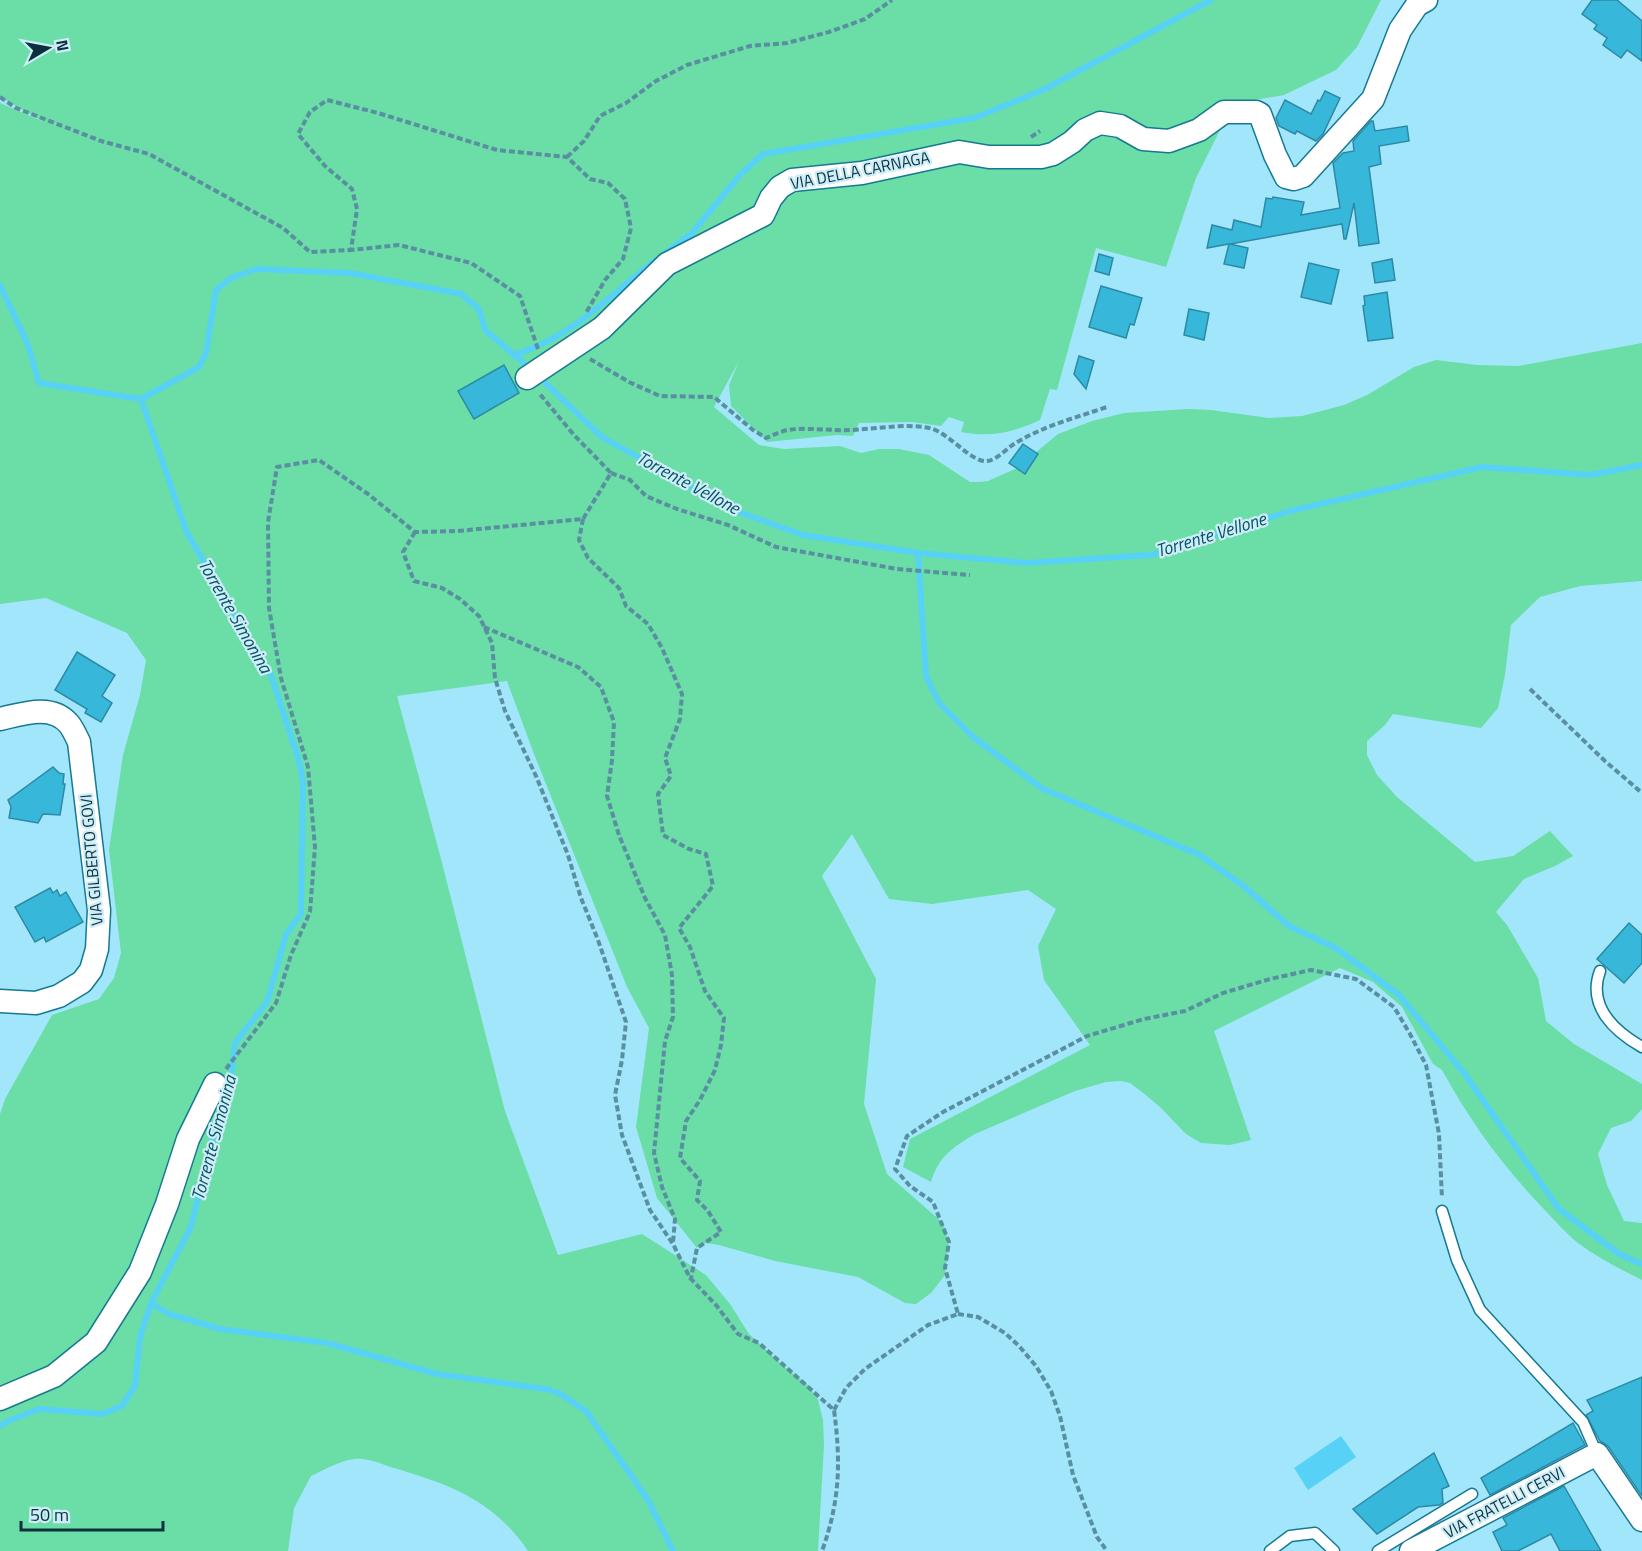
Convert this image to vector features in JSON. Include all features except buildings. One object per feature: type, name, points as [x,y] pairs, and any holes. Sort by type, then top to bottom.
[{"type":"street","name":"VIA DELLA CARNAGA","points":[[536,372],[602,328],[668,264],[763,215],[771,198],[780,187],[792,180],[862,173],[959,152],[988,157],[1041,157],[1053,154],[1085,130],[1100,123],[1120,126],[1143,139],[1168,141],[1199,130],[1224,112],[1260,114],[1286,177],[1294,180],[1303,177],[1373,99],[1406,19],[1417,5],[1426,0]]},
{"type":"street","name":"VIA GILBERTO GOVI","points":[[0,719],[38,711],[53,713],[69,723],[79,741],[99,910],[97,949],[91,970],[82,982],[58,996],[36,1003],[0,1001]]},
{"type":"street","points":[[0,1399],[54,1376],[96,1342],[140,1272],[167,1204],[188,1139],[215,1084]]},
{"type":"street","points":[[1597,1454],[1642,1520]]},
{"type":"street","name":"VIA FRATELLI CERVI","points":[[1411,1551],[1597,1454]]},
{"type":"lane","points":[[1600,971],[1596,992],[1603,1014],[1613,1026],[1642,1047]]},
{"type":"lane","points":[[1442,1211],[1458,1260],[1480,1310],[1583,1422],[1597,1454]]},
{"type":"lane","points":[[1378,1551],[1472,1494]]},
{"type":"lane","points":[[1270,1551],[1290,1536],[1315,1533],[1334,1551]]},
{"type":"path","points":[[567,157],[584,141],[600,116],[626,103],[656,81],[687,65],[750,46],[787,43],[829,32],[865,19],[892,0]]},
{"type":"path","points":[[0,97],[15,108],[101,141],[149,154],[283,228],[310,252],[399,245],[471,263],[520,296],[536,372]]},
{"type":"path","points":[[351,250],[357,208],[352,189],[326,166],[298,134],[310,112],[327,100],[378,113],[497,150],[567,157],[590,179],[608,183],[625,199],[631,228],[623,258],[605,280],[591,303],[581,325],[577,345],[593,362],[660,396],[714,397],[766,438],[786,430],[833,431],[908,426],[930,428],[942,433],[974,458],[989,461],[1040,429],[1107,407]]},
{"type":"path","points":[[551,408],[611,473],[630,480],[646,496],[677,509],[728,525],[776,547],[897,569],[970,575]]},
{"type":"path","points":[[215,1084],[276,1003],[291,955],[310,912],[315,847],[308,767],[281,678],[269,608],[268,522],[277,467],[319,460],[368,494],[415,532],[458,531],[583,519]]},
{"type":"path","points":[[611,473],[583,519],[579,540],[588,558],[619,588],[626,606],[648,624],[662,648],[682,694],[680,719],[665,758],[671,776],[658,794],[663,835],[689,849],[706,854],[713,886],[679,928],[690,947],[705,991],[724,1018],[721,1045],[714,1070],[700,1100],[686,1122],[680,1158],[700,1181],[697,1200],[708,1211],[721,1232],[696,1248],[690,1278]]},
{"type":"path","points":[[415,532],[403,552],[414,581],[441,588],[460,599],[479,616],[492,643],[495,678],[506,711],[536,776],[568,855],[581,898],[598,940],[626,1022],[615,1095],[622,1135],[651,1210],[673,1244],[690,1278],[716,1305],[738,1334],[759,1343],[834,1410]]},
{"type":"path","points":[[484,627],[578,667],[601,687],[614,722],[607,796],[619,835],[645,898],[665,935],[672,975],[673,1017],[665,1041],[654,1153],[675,1219],[673,1244]]},
{"type":"path","points":[[1530,689],[1642,793]]},
{"type":"path","points":[[958,1314],[945,1268],[949,1242],[933,1202],[910,1186],[895,1169],[907,1136],[943,1112],[1087,1036],[1144,1018],[1185,1011],[1223,993],[1311,969],[1356,979],[1394,1007],[1410,1034],[1426,1065],[1439,1134],[1442,1211]]},
{"type":"path","points":[[822,1551],[828,1535],[839,1480],[839,1446],[834,1410],[846,1388],[865,1369],[928,1325],[958,1314],[978,1317],[1005,1333],[1036,1366],[1054,1399],[1066,1437],[1073,1475],[1097,1537],[1107,1551]]},
{"type":"green space","points":[[0,0],[1381,0],[1357,47],[1336,70],[1284,95],[1233,104],[1196,178],[1166,267],[1096,248],[1057,390],[1050,389],[1040,420],[1011,431],[992,434],[961,432],[964,422],[949,417],[941,426],[912,422],[859,423],[853,436],[837,435],[767,442],[731,406],[729,385],[739,361],[714,407],[759,445],[784,449],[840,446],[861,453],[879,449],[899,449],[929,455],[970,482],[979,482],[988,481],[1017,468],[1058,434],[1092,421],[1124,413],[1188,409],[1269,418],[1302,416],[1344,405],[1367,395],[1414,367],[1436,360],[1477,365],[1518,366],[1642,343],[1642,581],[1580,586],[1540,597],[1511,625],[1505,675],[1498,708],[1481,728],[1393,714],[1385,725],[1367,741],[1367,755],[1377,775],[1397,797],[1475,862],[1513,856],[1550,831],[1573,856],[1524,879],[1496,912],[1507,925],[1538,978],[1546,1021],[1574,1044],[1642,1084],[1642,1109],[1631,1121],[1611,1128],[1598,1154],[1607,1185],[1624,1221],[1642,1223],[1642,1280],[1593,1254],[1563,1229],[1524,1188],[1486,1140],[1442,1070],[1433,1064],[1402,1007],[1373,982],[1340,968],[1214,1031],[1251,1140],[1230,1145],[1201,1143],[1186,1134],[1160,1107],[1130,1083],[1106,1082],[1075,1091],[975,1134],[942,1159],[931,1182],[903,1167],[910,1139],[1090,1045],[1044,980],[1038,946],[1056,909],[1028,890],[932,904],[889,899],[852,834],[822,876],[876,979],[864,1104],[887,1174],[943,1223],[949,1242],[945,1275],[931,1293],[916,1304],[905,1303],[858,1277],[775,1261],[719,1245],[706,1243],[697,1248],[657,1198],[636,1127],[649,1028],[627,987],[507,681],[397,696],[505,1111],[558,1255],[642,1234],[706,1275],[730,1304],[749,1334],[809,1386],[818,1400],[823,1420],[824,1445],[818,1551],[528,1551],[515,1533],[500,1519],[485,1507],[452,1488],[374,1461],[354,1459],[311,1476],[294,1508],[288,1551],[0,1551],[0,1114],[5,1099],[52,1015],[99,999],[114,978],[121,953],[109,850],[123,755],[140,695],[146,660],[127,633],[46,598],[0,604],[0,103],[42,121],[0,97]]},
{"type":"water","points":[[1341,1436],[1356,1457],[1308,1490],[1294,1468]]},
{"type":"waterway","points":[[664,254],[692,233],[740,175],[763,154],[974,118],[1043,90],[1211,0]]},
{"type":"waterway","points":[[513,355],[534,348],[572,327],[656,260]]},
{"type":"waterway","name":"Torrente Vellone","points":[[0,285],[28,345],[39,383],[141,399],[199,367],[206,353],[216,290],[231,278],[256,269],[350,273],[461,294],[479,309],[485,330],[531,369]]},
{"type":"waterway","name":"Torrente Vellone","points":[[538,376],[602,437],[733,510],[803,535],[918,553],[1027,563],[1151,555],[1290,511],[1482,467],[1590,475],[1642,465]]},
{"type":"waterway","name":"Torrente Simonina","points":[[141,399],[187,533],[271,675],[299,761],[303,782],[301,914],[286,934],[267,1002],[235,1043],[230,1087],[212,1140],[191,1227],[151,1303],[169,1314],[220,1329],[327,1343],[437,1374],[546,1389],[559,1393],[586,1411],[648,1500],[673,1551]]},
{"type":"waterway","points":[[918,553],[926,676],[939,703],[973,737],[1043,789],[1200,855],[1246,888],[1289,926],[1336,948],[1399,995],[1464,1073],[1559,1209],[1619,1254],[1642,1264]]},
{"type":"waterway","points":[[0,1426],[39,1409],[102,1414],[122,1406],[135,1386],[140,1337],[151,1303]]}]
